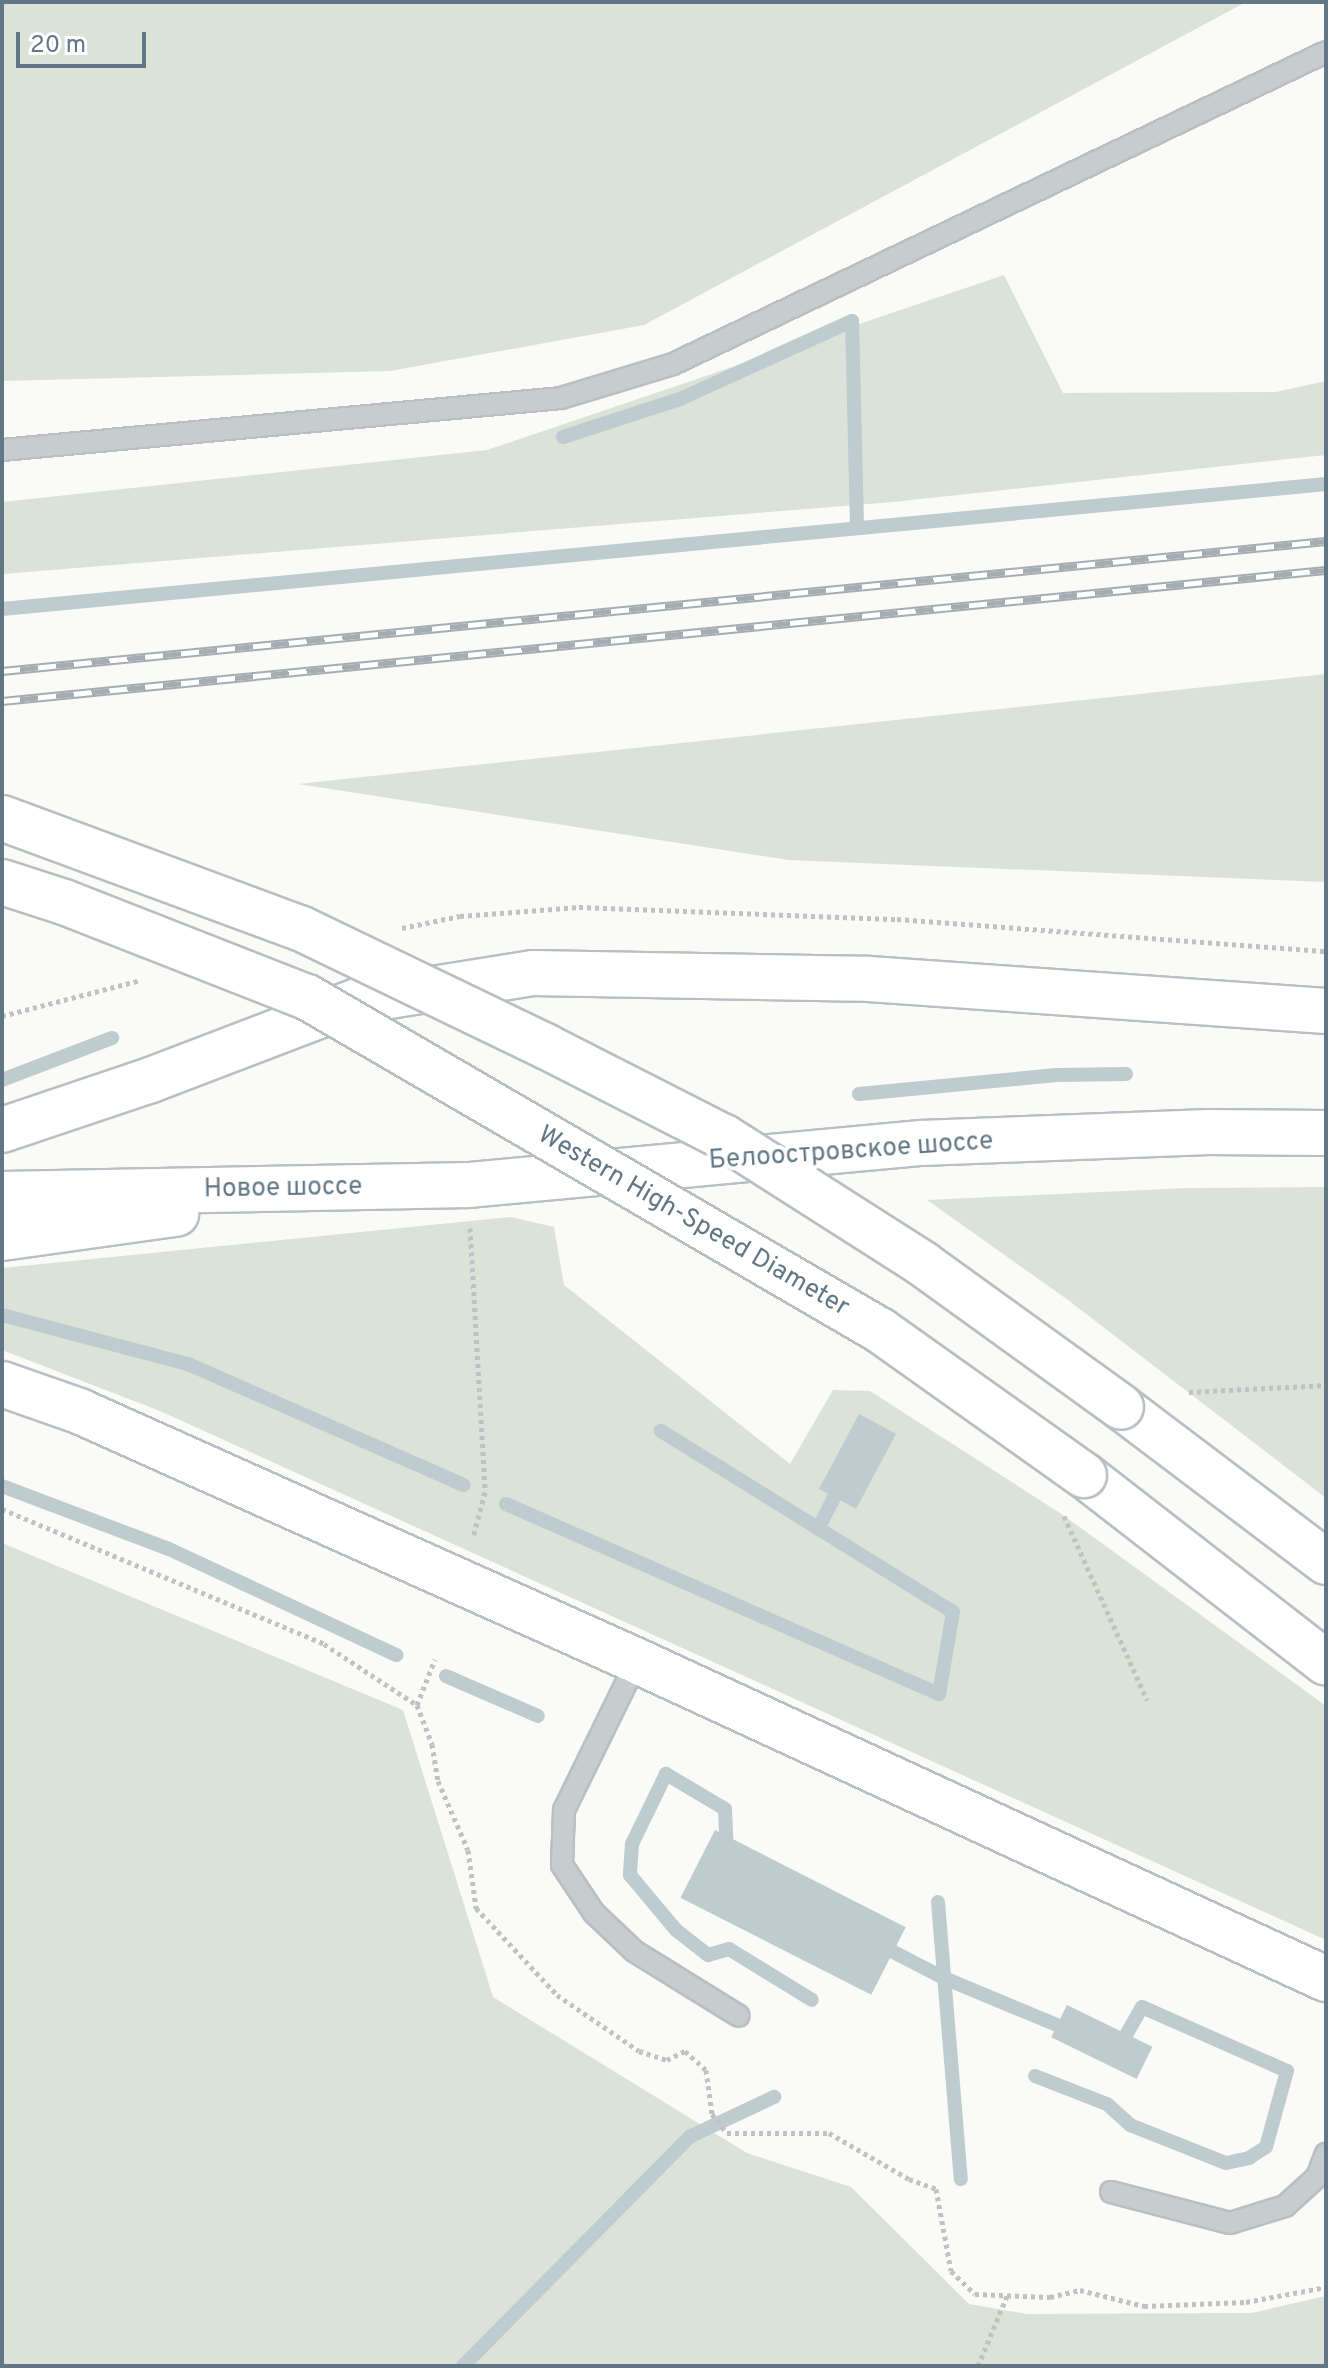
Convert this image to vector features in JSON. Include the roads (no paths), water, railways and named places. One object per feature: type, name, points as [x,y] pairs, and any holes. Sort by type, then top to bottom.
[{"type":"main road","points":[[2,818],[300,928],[547,1047],[724,1137],[923,1264],[1121,1407],[1326,1562]]},
{"type":"main road","name":"Western High-Speed Diameter","points":[[2,882],[64,902],[307,997],[881,1331],[1084,1475],[1326,1663]]},
{"type":"main road","points":[[2,1130],[148,1081],[358,1001],[533,973],[869,979],[1326,1011]]},
{"type":"main road","name":"Белоостровское шоссе","points":[[377,1187],[468,1185],[921,1143],[1209,1132],[1326,1133]]},
{"type":"main road","name":"Новое шоссе","points":[[2,1194],[377,1187]]},
{"type":"main road","name":"Новое шоссе","points":[[2,1238],[377,1187]]},
{"type":"main road","points":[[2,1384],[79,1411],[637,1661],[1326,1979]]},
{"type":"lane","points":[[2,450],[561,398],[673,364],[1326,52]]},
{"type":"lane","points":[[637,1661],[564,1810],[562,1865],[594,1913],[634,1951],[739,2016]]},
{"type":"lane","points":[[1111,2192],[1230,2223],[1285,2206],[1317,2177],[1326,2154]]},
{"type":"waterway","points":[[563,437],[680,399],[852,321],[857,528]]},
{"type":"waterway","points":[[2,609],[1326,484]]},
{"type":"waterway","points":[[2,1080],[112,1038]]},
{"type":"waterway","points":[[859,1094],[1056,1075],[1126,1074]]},
{"type":"waterway","points":[[2,1315],[188,1364],[464,1485]]},
{"type":"waterway","points":[[506,1504],[939,1694],[953,1612],[661,1431]]},
{"type":"waterway","points":[[2,1486],[169,1549],[396,1655]]},
{"type":"waterway","points":[[818,1529],[834,1497]]},
{"type":"waterway","points":[[446,1676],[538,1716]]},
{"type":"waterway","points":[[727,1855],[725,1809],[666,1774],[632,1844],[630,1875],[676,1930],[708,1955],[729,1949],[812,2000]]},
{"type":"waterway","points":[[938,1902],[961,2179]]},
{"type":"waterway","points":[[878,1944],[944,1978],[1074,2032]]},
{"type":"waterway","points":[[1035,2076],[1107,2104],[1130,2125],[1226,2163],[1249,2158],[1266,2147],[1287,2071],[1142,2007],[1118,2049]]},
{"type":"waterway","points":[[463,2366],[691,2136],[774,2097]]},
{"type":"railway","points":[[2,671],[1326,541]]},
{"type":"railway","points":[[2,701],[1326,570]]}]
